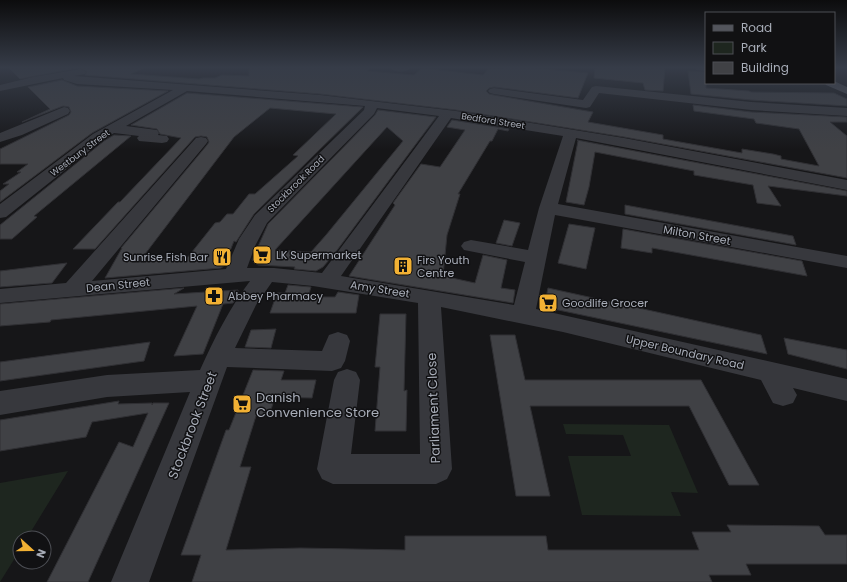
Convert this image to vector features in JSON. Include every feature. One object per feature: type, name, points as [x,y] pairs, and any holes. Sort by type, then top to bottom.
[{"type":"street","name":"Westbury Street","points":[[0,213],[98,137],[172,95]]},
{"type":"street","name":"Bedford Street","points":[[269,95],[372,104],[575,131],[847,185]]},
{"type":"street","points":[[523,95],[586,104],[592,95]]},
{"type":"street","points":[[650,95],[745,106],[847,112]]},
{"type":"street","name":"Stockbrook Road","points":[[235,275],[242,251],[252,231],[261,219],[370,111],[372,104]]},
{"type":"street","points":[[0,138],[64,111]]},
{"type":"street","points":[[327,281],[447,114]]},
{"type":"street","points":[[111,129],[152,133],[144,138],[162,140]]},
{"type":"street","points":[[523,315],[548,208],[575,131]]},
{"type":"street","points":[[73,289],[200,141]]},
{"type":"street","name":"Milton Street","points":[[548,208],[847,262]]},
{"type":"street","points":[[471,246],[536,258]]},
{"type":"street","name":"Amy Street","points":[[235,275],[266,275],[327,281],[429,297],[523,315]]},
{"type":"street","name":"Dean Street","points":[[0,296],[235,275]]},
{"type":"street","name":"Stockbrook Street","points":[[130,582],[227,336],[246,302],[266,275]]},
{"type":"street","name":"Parliament Close","points":[[347,380],[333,469],[436,469],[429,297]]},
{"type":"street","name":"Upper Boundary Road","points":[[523,315],[847,390]]},
{"type":"street","points":[[0,403],[213,369],[332,361],[338,341]]},
{"type":"street","points":[[770,372],[783,395]]},
{"type":"green space","points":[[563,424],[669,425],[698,493],[671,492],[681,516],[582,515],[568,456],[631,456],[623,435],[566,434]]},
{"type":"green space","points":[[68,471],[32,530],[12,530],[12,563],[0,582],[0,483]]},
{"type":"building","points":[[36,95],[160,95],[92,133],[0,202],[0,191],[9,184],[3,184],[21,172],[17,172],[28,164],[0,164],[0,149],[69,115],[71,112],[69,107],[63,106],[22,122],[50,109]]},
{"type":"building","points":[[183,95],[214,95],[363,107],[254,214],[236,242],[234,241],[224,266],[221,268],[105,278],[121,248],[209,142],[207,137],[195,137],[95,249],[73,249],[181,138],[160,134],[157,129],[131,125]],"holes":[[[270,108],[336,114],[293,155],[298,156],[255,194],[249,194],[233,214],[227,214],[220,222],[215,223],[188,257],[139,262],[234,137]]]},
{"type":"building","points":[[330,95],[495,95],[593,112],[588,122],[663,135],[663,139],[742,153],[742,149],[773,154],[781,156],[781,159],[819,166],[799,129],[756,123],[754,119],[694,111],[693,105],[751,112],[847,117],[847,122],[830,122],[847,136],[847,178],[624,137],[456,110]]},
{"type":"building","points":[[556,95],[579,95],[578,98]]},
{"type":"building","points":[[703,95],[839,95],[847,99],[847,106],[751,100]]},
{"type":"building","points":[[378,110],[436,117],[323,267],[316,271],[294,269],[295,267],[258,265],[255,263],[252,260],[268,224],[375,115]],"holes":[[[387,127],[403,141],[311,252],[275,250]]]},
{"type":"building","points":[[452,120],[509,129],[508,131],[498,129],[458,194],[460,194],[447,235],[443,276],[475,283],[483,255],[507,260],[501,288],[515,290],[513,303],[349,276],[395,205],[393,203],[421,164],[440,167],[465,130],[447,127]]},
{"type":"building","points":[[114,135],[131,136],[34,216],[37,217],[12,239],[0,239],[0,225],[104,141]]},
{"type":"building","points":[[577,140],[847,191],[847,196],[768,186],[781,206],[757,203],[753,185],[694,175],[694,171],[595,152],[589,187],[584,205],[566,202]]},
{"type":"building","points":[[625,205],[793,236],[796,245],[625,214]]},
{"type":"building","points":[[504,220],[520,223],[512,246],[496,243]]},
{"type":"building","points":[[569,224],[595,228],[586,269],[558,263]]},
{"type":"building","points":[[623,229],[802,261],[807,276],[652,248],[652,253],[621,248]]},
{"type":"building","points":[[67,263],[52,283],[0,287],[0,271]]},
{"type":"building","points":[[288,285],[311,287],[308,297],[335,297],[338,292],[359,295],[356,313],[270,313],[277,293],[285,293]]},
{"type":"building","points":[[184,288],[174,294],[238,290],[239,295],[233,303],[223,304],[203,354],[174,356],[197,306],[0,326],[0,304]]},
{"type":"building","points":[[548,288],[761,335],[767,354],[544,307]]},
{"type":"building","points":[[380,314],[406,314],[404,391],[407,390],[406,431],[375,431],[380,367],[375,367]]},
{"type":"building","points":[[276,329],[271,348],[245,347],[251,330]]},
{"type":"building","points":[[490,335],[515,335],[525,380],[701,380],[759,485],[729,485],[689,406],[530,406],[550,496],[516,496]]},
{"type":"building","points":[[784,338],[847,350],[847,369],[788,354]]},
{"type":"building","points":[[150,342],[144,361],[0,381],[0,362]]},
{"type":"building","points":[[253,370],[284,371],[281,380],[316,380],[312,398],[275,397],[269,416],[256,416],[240,467],[251,467],[226,550],[300,548],[405,550],[405,536],[546,536],[548,550],[699,550],[692,532],[731,532],[727,525],[819,526],[825,535],[847,535],[847,564],[746,564],[751,575],[709,575],[712,582],[192,582],[201,555],[181,555],[226,430],[229,430]]},
{"type":"building","points":[[119,401],[118,404],[152,403],[152,405],[153,403],[169,403],[88,582],[47,582],[119,442],[133,447],[148,413],[92,422],[86,437],[0,451],[0,420]]},
{"type":"place","name":"LK Supermarket","points":[[262,255]]},
{"type":"place","name":"Sunrise Fish Bar","points":[[222,257]]},
{"type":"place","name":"Firs Youth Centre","points":[[403,266]]},
{"type":"place","name":"Abbey Pharmacy","points":[[214,296]]},
{"type":"place","name":"Goodlife Grocer","points":[[548,303]]},
{"type":"place","name":"Danish Convenience Store","points":[[242,404]]}]
